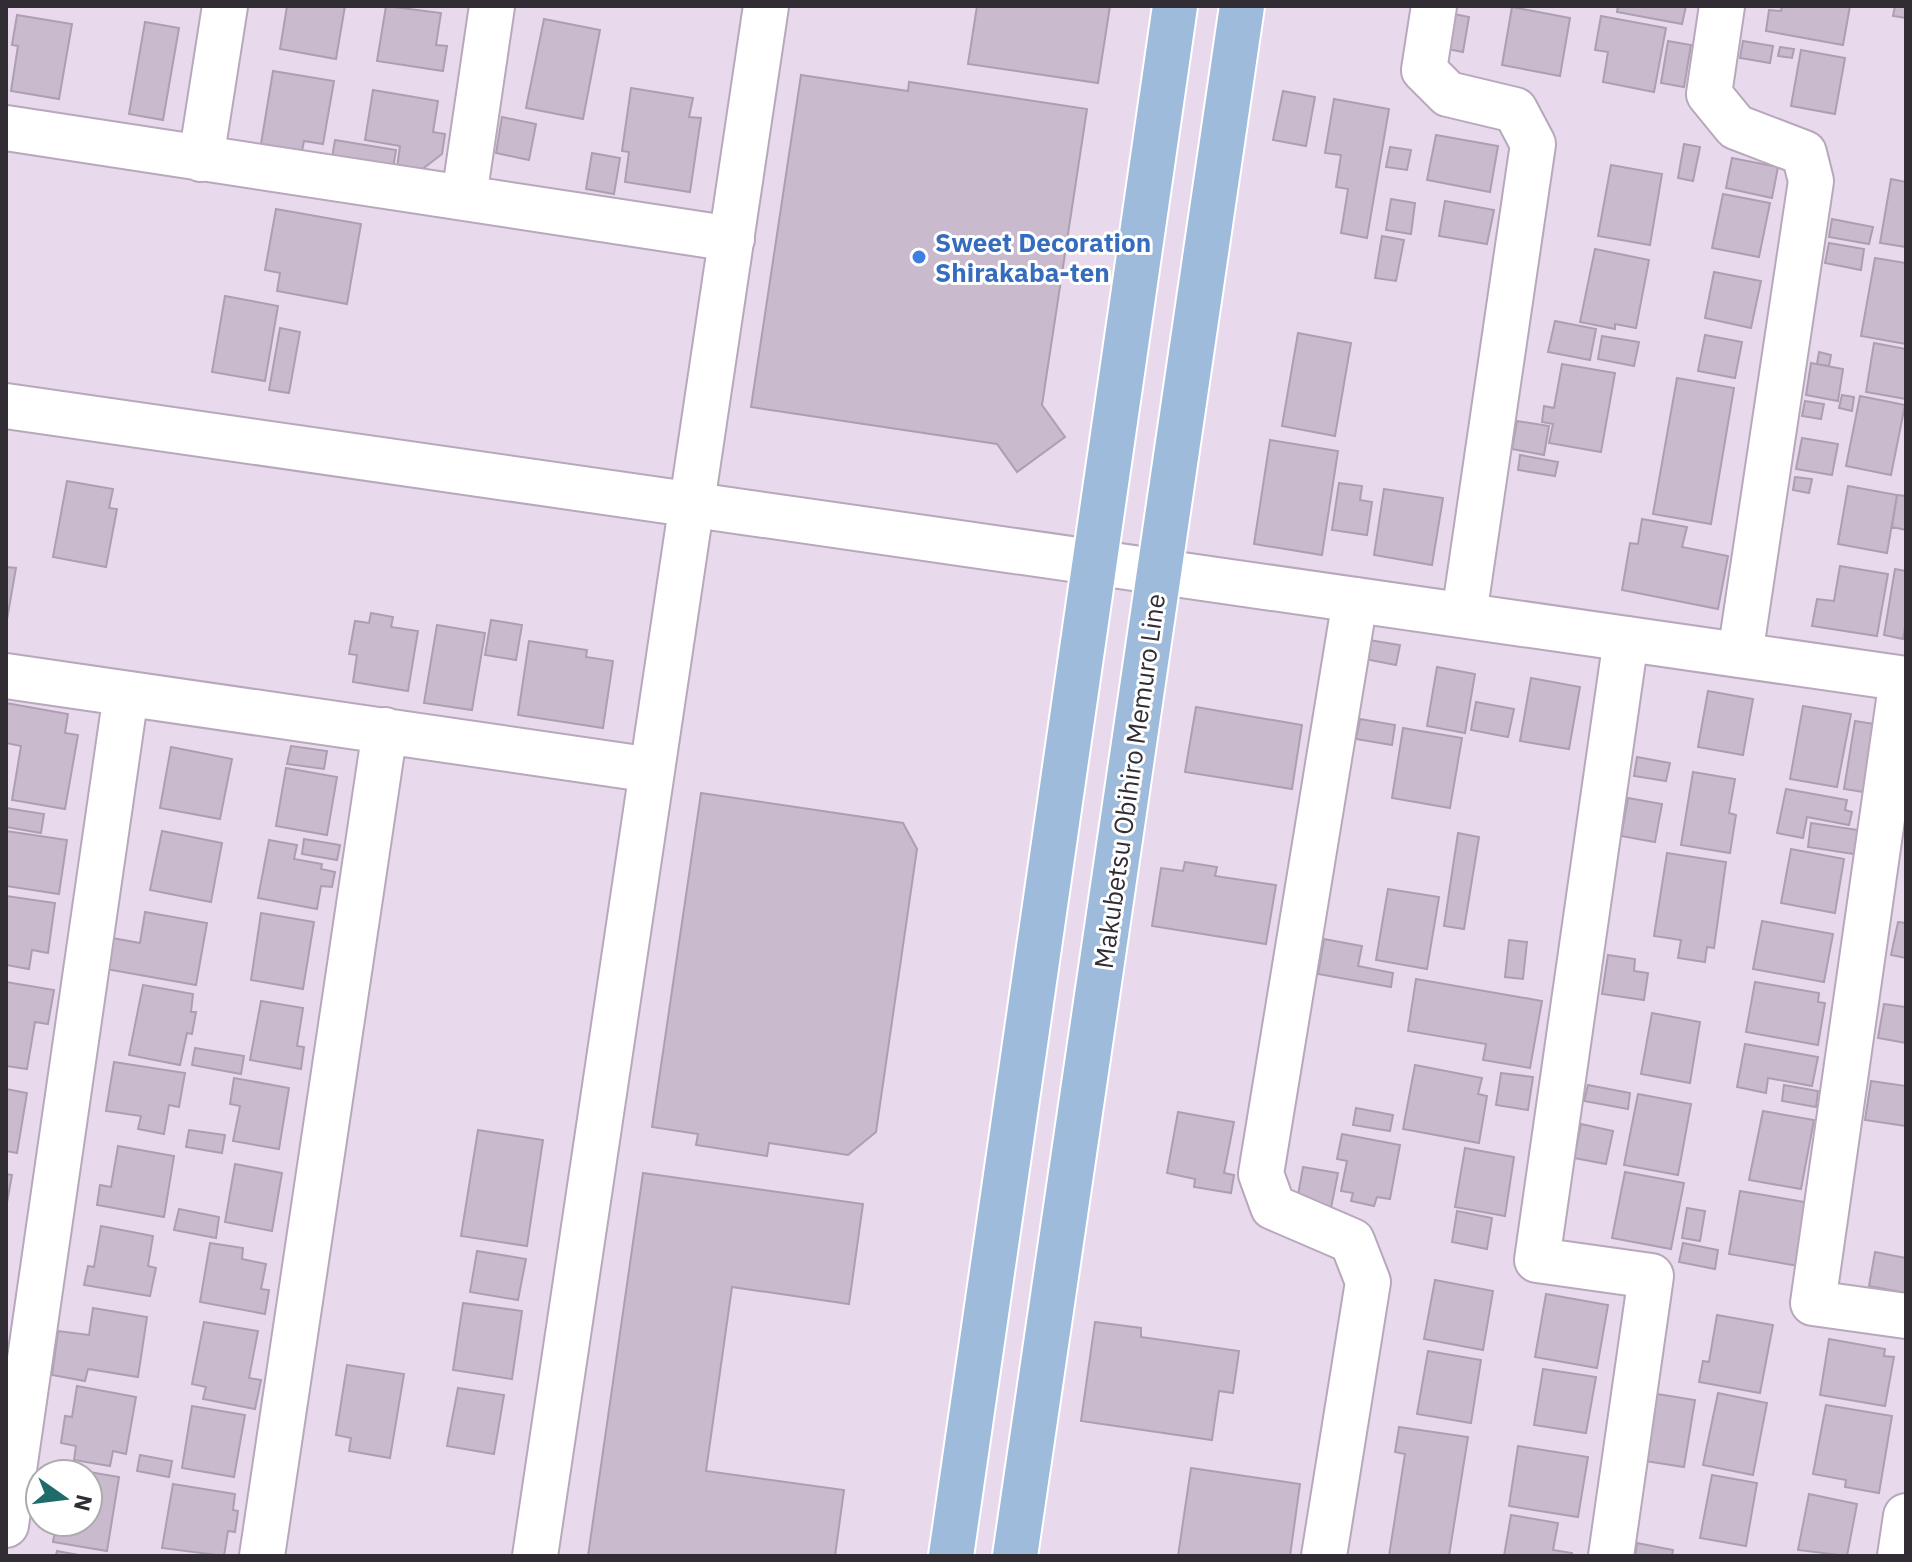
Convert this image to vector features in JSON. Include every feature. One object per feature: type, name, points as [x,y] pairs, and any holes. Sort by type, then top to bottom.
[{"type":"main road","points":[[951,1556],[1175,6]]},
{"type":"main road","name":"Makubetsu Obihiro Memuro Line","points":[[1015,1556],[1242,6]]},
{"type":"street","points":[[201,159],[225,6]]},
{"type":"street","points":[[464,197],[492,6]]},
{"type":"street","points":[[535,1556],[766,6]]},
{"type":"street","points":[[1434,6],[1424,70],[1448,94],[1515,110],[1533,144],[1464,615]]},
{"type":"street","points":[[1722,6],[1709,94],[1736,127],[1804,153],[1811,181],[1740,655]]},
{"type":"street","points":[[6,128],[732,239]]},
{"type":"street","points":[[6,406],[1904,679],[1813,1303],[1906,1316]]},
{"type":"street","points":[[1324,1556],[1368,1282],[1352,1241],[1273,1207],[1261,1174],[1355,600]]},
{"type":"street","points":[[1611,1556],[1651,1276],[1537,1260],[1626,639]]},
{"type":"street","points":[[6,676],[652,770]]},
{"type":"street","points":[[6,1525],[126,694]]},
{"type":"street","points":[[262,1556],[385,730]]},
{"type":"street","points":[[1900,1556],[1906,1516]]},
{"type":"building","points":[[287,6],[345,6],[336,59],[280,49]]},
{"type":"building","points":[[386,6],[441,13],[436,45],[447,46],[443,71],[377,61]]},
{"type":"building","points":[[977,6],[1110,6],[1098,83],[968,64]]},
{"type":"building","points":[[1618,6],[1686,6],[1682,24],[1617,12]]},
{"type":"building","points":[[1782,6],[1850,6],[1843,45],[1766,31],[1769,10],[1781,11]]},
{"type":"building","points":[[1895,6],[1906,6],[1906,18],[1893,16]]},
{"type":"building","points":[[1512,7],[1570,18],[1560,76],[1502,65]]},
{"type":"building","points":[[1454,14],[1469,17],[1463,52],[1447,49]]},
{"type":"building","points":[[17,15],[72,24],[59,99],[11,91],[18,46],[12,45]]},
{"type":"building","points":[[1601,16],[1666,28],[1654,92],[1603,82],[1608,52],[1595,50]]},
{"type":"building","points":[[544,19],[600,30],[583,119],[526,108]]},
{"type":"building","points":[[145,22],[179,28],[163,120],[129,114]]},
{"type":"building","points":[[1668,41],[1691,45],[1684,87],[1661,83]]},
{"type":"building","points":[[1743,41],[1773,46],[1770,63],[1740,58]]},
{"type":"building","points":[[1780,47],[1794,49],[1792,58],[1778,56]]},
{"type":"building","points":[[1801,50],[1845,58],[1835,114],[1791,106]]},
{"type":"building","points":[[273,71],[334,81],[323,144],[304,141],[302,151],[261,144]]},
{"type":"building","name":"Sweet Decoration Shirakaba-ten","points":[[801,75],[908,91],[909,82],[1087,109],[1042,405],[1065,437],[1017,472],[997,444],[751,407]]},
{"type":"building","points":[[631,88],[693,98],[689,117],[701,118],[690,192],[625,182],[629,152],[622,151]]},
{"type":"building","points":[[373,90],[438,101],[433,132],[445,134],[442,154],[420,171],[397,168],[400,146],[365,140]]},
{"type":"building","points":[[1283,91],[1315,97],[1306,146],[1273,140]]},
{"type":"building","points":[[1334,99],[1389,109],[1367,238],[1341,233],[1348,189],[1336,187],[1341,155],[1325,153]]},
{"type":"building","points":[[502,117],[536,124],[529,160],[496,153]]},
{"type":"building","points":[[1436,135],[1498,146],[1490,192],[1427,180]]},
{"type":"building","points":[[335,140],[396,150],[393,168],[332,158]]},
{"type":"building","points":[[1684,144],[1700,147],[1693,181],[1678,178]]},
{"type":"building","points":[[1390,147],[1411,150],[1407,170],[1386,167]]},
{"type":"building","points":[[592,153],[620,158],[614,194],[586,189]]},
{"type":"building","points":[[1732,158],[1778,167],[1772,198],[1726,188]]},
{"type":"building","points":[[1611,165],[1662,174],[1650,245],[1598,236]]},
{"type":"building","points":[[1891,179],[1906,182],[1906,247],[1880,243]]},
{"type":"building","points":[[1723,194],[1770,203],[1759,257],[1712,248]]},
{"type":"building","points":[[1391,199],[1415,203],[1411,234],[1386,230]]},
{"type":"building","points":[[1445,201],[1494,210],[1487,244],[1439,236]]},
{"type":"building","points":[[276,209],[361,224],[347,304],[277,291],[280,273],[265,270]]},
{"type":"building","points":[[1832,219],[1873,227],[1869,244],[1829,237]]},
{"type":"building","points":[[1382,236],[1404,240],[1396,281],[1375,278]]},
{"type":"building","points":[[1829,243],[1864,249],[1861,270],[1825,263]]},
{"type":"building","points":[[1595,249],[1649,260],[1636,328],[1615,324],[1615,329],[1580,322]]},
{"type":"building","points":[[1875,258],[1906,263],[1906,344],[1861,336]]},
{"type":"building","points":[[1714,272],[1761,281],[1751,328],[1705,318]]},
{"type":"building","points":[[225,296],[278,306],[265,381],[212,372]]},
{"type":"building","points":[[1555,321],[1596,329],[1590,360],[1548,352]]},
{"type":"building","points":[[280,328],[300,332],[289,393],[269,390]]},
{"type":"building","points":[[1298,333],[1351,343],[1335,436],[1282,426]]},
{"type":"building","points":[[1705,335],[1742,342],[1735,378],[1698,371]]},
{"type":"building","points":[[1602,336],[1639,342],[1634,366],[1598,359]]},
{"type":"building","points":[[1874,343],[1906,349],[1906,399],[1866,392]]},
{"type":"building","points":[[1819,352],[1831,355],[1829,366],[1817,364]]},
{"type":"building","points":[[1811,363],[1843,369],[1838,401],[1806,395]]},
{"type":"building","points":[[1562,364],[1615,373],[1601,452],[1549,443],[1553,424],[1542,422],[1544,406],[1554,408]]},
{"type":"building","points":[[1677,378],[1734,388],[1711,524],[1653,514]]},
{"type":"building","points":[[1842,395],[1854,397],[1852,411],[1839,408]]},
{"type":"building","points":[[1860,396],[1905,405],[1891,475],[1846,466]]},
{"type":"building","points":[[1805,401],[1824,404],[1821,419],[1802,416]]},
{"type":"building","points":[[1517,421],[1549,426],[1544,455],[1512,449]]},
{"type":"building","points":[[1802,438],[1838,444],[1832,475],[1796,469]]},
{"type":"building","points":[[1270,440],[1338,451],[1322,555],[1254,544]]},
{"type":"building","points":[[1520,455],[1558,462],[1555,476],[1518,470]]},
{"type":"building","points":[[1795,477],[1812,479],[1809,493],[1793,490]]},
{"type":"building","points":[[67,481],[113,489],[109,508],[117,509],[106,567],[53,557]]},
{"type":"building","points":[[1339,483],[1362,486],[1360,500],[1372,502],[1367,535],[1332,530]]},
{"type":"building","points":[[1848,486],[1897,495],[1887,553],[1838,544]]},
{"type":"building","points":[[1384,489],[1443,498],[1432,565],[1374,555]]},
{"type":"building","points":[[1897,495],[1906,496],[1906,530],[1892,527]]},
{"type":"building","points":[[1642,519],[1687,527],[1682,547],[1728,556],[1718,609],[1622,590],[1630,543],[1638,544]]},
{"type":"building","points":[[1840,566],[1888,574],[1877,636],[1812,626],[1817,599],[1834,601]]},
{"type":"building","points":[[6,567],[16,568],[6,625]]},
{"type":"building","points":[[1895,569],[1906,571],[1903,639],[1884,635]]},
{"type":"building","points":[[371,613],[393,617],[391,627],[418,631],[408,691],[353,682],[357,655],[349,654],[355,621],[369,623]]},
{"type":"building","points":[[491,620],[522,625],[516,660],[485,655]]},
{"type":"building","points":[[437,625],[485,633],[472,710],[424,703]]},
{"type":"building","points":[[1369,640],[1400,645],[1396,665],[1365,659]]},
{"type":"building","points":[[529,641],[587,650],[586,657],[613,661],[603,728],[518,715]]},
{"type":"building","points":[[1437,667],[1475,674],[1465,733],[1427,726]]},
{"type":"building","points":[[1531,678],[1580,687],[1569,749],[1520,741]]},
{"type":"building","points":[[1708,691],[1753,699],[1743,755],[1698,747]]},
{"type":"building","points":[[1476,702],[1514,709],[1508,737],[1471,730]]},
{"type":"building","points":[[6,703],[68,714],[65,733],[78,735],[65,809],[12,800],[21,746],[6,743]]},
{"type":"building","points":[[1803,706],[1851,714],[1837,787],[1790,779]]},
{"type":"building","points":[[1196,707],[1302,725],[1292,789],[1185,772]]},
{"type":"building","points":[[1360,719],[1395,725],[1392,745],[1356,739]]},
{"type":"building","points":[[1855,721],[1881,725],[1870,793],[1844,789]]},
{"type":"building","points":[[1403,728],[1462,738],[1450,808],[1392,798]]},
{"type":"building","points":[[291,746],[327,751],[324,769],[287,764]]},
{"type":"building","points":[[171,747],[232,759],[220,819],[160,808]]},
{"type":"building","points":[[1637,757],[1670,763],[1666,781],[1634,776]]},
{"type":"building","points":[[286,768],[337,777],[327,835],[276,826]]},
{"type":"building","points":[[1693,772],[1735,779],[1729,813],[1736,815],[1730,853],[1681,845]]},
{"type":"building","points":[[1786,789],[1847,800],[1845,810],[1852,812],[1849,825],[1807,817],[1803,838],[1777,833]]},
{"type":"building","points":[[701,793],[903,823],[917,849],[876,1132],[848,1155],[769,1143],[767,1156],[696,1145],[698,1134],[652,1127]]},
{"type":"building","points":[[1628,798],[1662,804],[1655,842],[1621,836]]},
{"type":"building","points":[[6,808],[44,814],[41,833],[6,827]]},
{"type":"building","points":[[1811,823],[1858,830],[1854,854],[1808,847]]},
{"type":"building","points":[[6,831],[67,840],[59,894],[6,886]]},
{"type":"building","points":[[162,831],[222,843],[211,902],[150,890]]},
{"type":"building","points":[[1458,833],[1479,837],[1464,929],[1444,926]]},
{"type":"building","points":[[304,839],[340,845],[337,860],[302,854]]},
{"type":"building","points":[[269,840],[297,845],[294,859],[322,864],[321,869],[335,872],[332,887],[321,886],[317,909],[258,898]]},
{"type":"building","points":[[1791,849],[1844,859],[1835,913],[1781,903]]},
{"type":"building","points":[[1667,853],[1726,862],[1714,948],[1707,947],[1705,962],[1678,958],[1681,940],[1654,936]]},
{"type":"building","points":[[1185,862],[1217,867],[1215,876],[1276,885],[1266,944],[1152,926],[1161,868],[1183,871]]},
{"type":"building","points":[[1388,889],[1439,897],[1427,969],[1376,960]]},
{"type":"building","points":[[6,896],[55,903],[48,953],[32,950],[29,969],[6,965]]},
{"type":"building","points":[[145,912],[207,923],[196,985],[106,969],[112,938],[140,943]]},
{"type":"building","points":[[261,913],[314,922],[303,989],[251,980]]},
{"type":"building","points":[[1762,921],[1833,934],[1824,982],[1753,969]]},
{"type":"building","points":[[1898,922],[1906,923],[1906,958],[1891,955]]},
{"type":"building","points":[[1324,939],[1362,946],[1358,966],[1393,973],[1391,987],[1318,974]]},
{"type":"building","points":[[1509,940],[1527,942],[1523,979],[1505,977]]},
{"type":"building","points":[[1608,955],[1635,959],[1634,971],[1648,973],[1644,1000],[1602,994]]},
{"type":"building","points":[[1416,979],[1542,1001],[1530,1068],[1483,1060],[1486,1044],[1408,1031]]},
{"type":"building","points":[[6,982],[54,990],[48,1024],[35,1022],[27,1069],[6,1066]]},
{"type":"building","points":[[1755,982],[1819,993],[1818,1002],[1825,1003],[1818,1045],[1746,1032]]},
{"type":"building","points":[[143,985],[193,994],[191,1012],[196,1012],[192,1034],[187,1033],[180,1065],[129,1055]]},
{"type":"building","points":[[261,1001],[303,1008],[297,1046],[304,1047],[301,1069],[250,1060]]},
{"type":"building","points":[[1884,1004],[1906,1007],[1906,1043],[1878,1038]]},
{"type":"building","points":[[1652,1013],[1700,1022],[1690,1083],[1641,1074]]},
{"type":"building","points":[[1745,1044],[1818,1057],[1812,1086],[1768,1078],[1766,1093],[1737,1087]]},
{"type":"building","points":[[195,1048],[244,1056],[241,1074],[192,1065]]},
{"type":"building","points":[[114,1062],[185,1073],[179,1107],[169,1105],[164,1134],[138,1129],[141,1116],[106,1111]]},
{"type":"building","points":[[1415,1065],[1482,1078],[1478,1094],[1487,1096],[1479,1143],[1403,1129]]},
{"type":"building","points":[[1501,1073],[1533,1077],[1528,1110],[1496,1105]]},
{"type":"building","points":[[234,1078],[289,1088],[279,1149],[233,1141],[240,1106],[230,1104]]},
{"type":"building","points":[[1871,1081],[1906,1086],[1906,1126],[1865,1120]]},
{"type":"building","points":[[1588,1085],[1630,1093],[1628,1109],[1584,1101]]},
{"type":"building","points":[[1784,1085],[1818,1091],[1816,1107],[1782,1101]]},
{"type":"building","points":[[6,1089],[27,1093],[17,1153],[6,1151]]},
{"type":"building","points":[[1638,1094],[1691,1104],[1678,1175],[1624,1165]]},
{"type":"building","points":[[1356,1108],[1393,1115],[1390,1131],[1353,1125]]},
{"type":"building","points":[[1763,1111],[1814,1120],[1801,1189],[1749,1180]]},
{"type":"building","points":[[1178,1112],[1234,1122],[1224,1173],[1234,1175],[1231,1193],[1194,1187],[1195,1179],[1167,1173]]},
{"type":"building","points":[[1581,1124],[1613,1131],[1606,1164],[1574,1158]]},
{"type":"building","points":[[189,1130],[225,1135],[222,1153],[186,1147]]},
{"type":"building","points":[[478,1130],[543,1140],[527,1246],[461,1236]]},
{"type":"building","points":[[1342,1134],[1400,1145],[1390,1199],[1377,1197],[1374,1206],[1351,1201],[1353,1193],[1341,1191],[1347,1161],[1337,1159]]},
{"type":"building","points":[[118,1146],[174,1156],[164,1217],[97,1205],[100,1185],[111,1187]]},
{"type":"building","points":[[1465,1148],[1514,1157],[1505,1216],[1455,1207]]},
{"type":"building","points":[[235,1164],[282,1173],[272,1231],[225,1222]]},
{"type":"building","points":[[1303,1167],[1338,1173],[1331,1208],[1297,1201]]},
{"type":"building","points":[[1625,1172],[1684,1183],[1671,1249],[1612,1238]]},
{"type":"building","points":[[643,1173],[863,1204],[849,1304],[732,1287],[706,1471],[844,1490],[835,1556],[588,1556]]},
{"type":"building","points":[[6,1174],[12,1175],[6,1208]]},
{"type":"building","points":[[1740,1191],[1810,1203],[1799,1266],[1729,1254]]},
{"type":"building","points":[[1687,1208],[1705,1211],[1700,1241],[1682,1238]]},
{"type":"building","points":[[179,1209],[219,1217],[216,1238],[174,1230]]},
{"type":"building","points":[[1457,1211],[1492,1218],[1487,1249],[1452,1242]]},
{"type":"building","points":[[101,1226],[153,1236],[148,1266],[156,1268],[150,1296],[84,1285],[88,1266],[94,1267]]},
{"type":"building","points":[[210,1243],[243,1248],[242,1259],[266,1264],[261,1289],[269,1290],[265,1314],[200,1302]]},
{"type":"building","points":[[1683,1243],[1718,1250],[1715,1269],[1679,1262]]},
{"type":"building","points":[[477,1251],[526,1259],[518,1300],[470,1292]]},
{"type":"building","points":[[1875,1252],[1906,1258],[1906,1293],[1869,1286]]},
{"type":"building","points":[[1435,1280],[1493,1291],[1483,1350],[1424,1339]]},
{"type":"building","points":[[1546,1294],[1608,1305],[1597,1368],[1535,1357]]},
{"type":"building","points":[[463,1303],[522,1311],[512,1379],[453,1370]]},
{"type":"building","points":[[93,1308],[147,1317],[138,1377],[88,1369],[85,1381],[52,1375],[58,1331],[89,1335]]},
{"type":"building","points":[[1717,1315],[1773,1325],[1760,1393],[1699,1382],[1703,1361],[1709,1362]]},
{"type":"building","points":[[204,1322],[258,1331],[249,1378],[261,1380],[255,1409],[203,1399],[206,1387],[192,1384]]},
{"type":"building","points":[[1095,1322],[1141,1328],[1141,1337],[1239,1351],[1233,1393],[1219,1391],[1212,1440],[1081,1421]]},
{"type":"building","points":[[1829,1339],[1885,1349],[1884,1356],[1894,1357],[1885,1406],[1820,1395]]},
{"type":"building","points":[[1428,1351],[1481,1360],[1471,1423],[1417,1414]]},
{"type":"building","points":[[347,1365],[404,1374],[390,1458],[349,1451],[351,1438],[336,1435]]},
{"type":"building","points":[[1543,1369],[1596,1377],[1586,1433],[1534,1425]]},
{"type":"building","points":[[77,1386],[136,1397],[126,1454],[113,1451],[110,1466],[104,1465],[104,1458],[74,1458],[76,1446],[61,1443],[65,1416],[72,1417]]},
{"type":"building","points":[[458,1388],[504,1395],[494,1454],[447,1446]]},
{"type":"building","points":[[1718,1393],[1767,1403],[1753,1475],[1703,1465]]},
{"type":"building","points":[[1657,1394],[1695,1400],[1684,1467],[1645,1461]]},
{"type":"building","points":[[1826,1405],[1892,1416],[1879,1493],[1845,1487],[1846,1480],[1813,1474]]},
{"type":"building","points":[[192,1406],[245,1415],[234,1477],[182,1468]]},
{"type":"building","points":[[1399,1427],[1468,1437],[1449,1556],[1389,1556],[1405,1454],[1395,1452]]},
{"type":"building","points":[[1518,1446],[1588,1457],[1578,1517],[1509,1506]]},
{"type":"building","points":[[140,1455],[172,1461],[169,1477],[137,1471]]},
{"type":"building","points":[[1191,1468],[1300,1484],[1290,1556],[1178,1556]]},
{"type":"building","points":[[104,1474],[119,1477],[107,1551],[53,1542],[54,1538],[104,1538]]},
{"type":"building","points":[[1712,1475],[1757,1483],[1746,1546],[1700,1538]]},
{"type":"building","points":[[173,1484],[235,1494],[233,1510],[238,1511],[235,1532],[228,1531],[224,1556],[162,1548]]},
{"type":"building","points":[[1809,1494],[1857,1504],[1847,1556],[1798,1550]]},
{"type":"building","points":[[1511,1515],[1558,1523],[1553,1550],[1572,1553],[1572,1556],[1504,1556]]},
{"type":"building","points":[[1637,1543],[1673,1550],[1672,1556],[1635,1556]]},
{"type":"building","points":[[57,1551],[84,1556],[56,1556]]},
{"type":"place","name":"Sweet Decoration Shirakaba-ten","points":[[919,257]]}]
